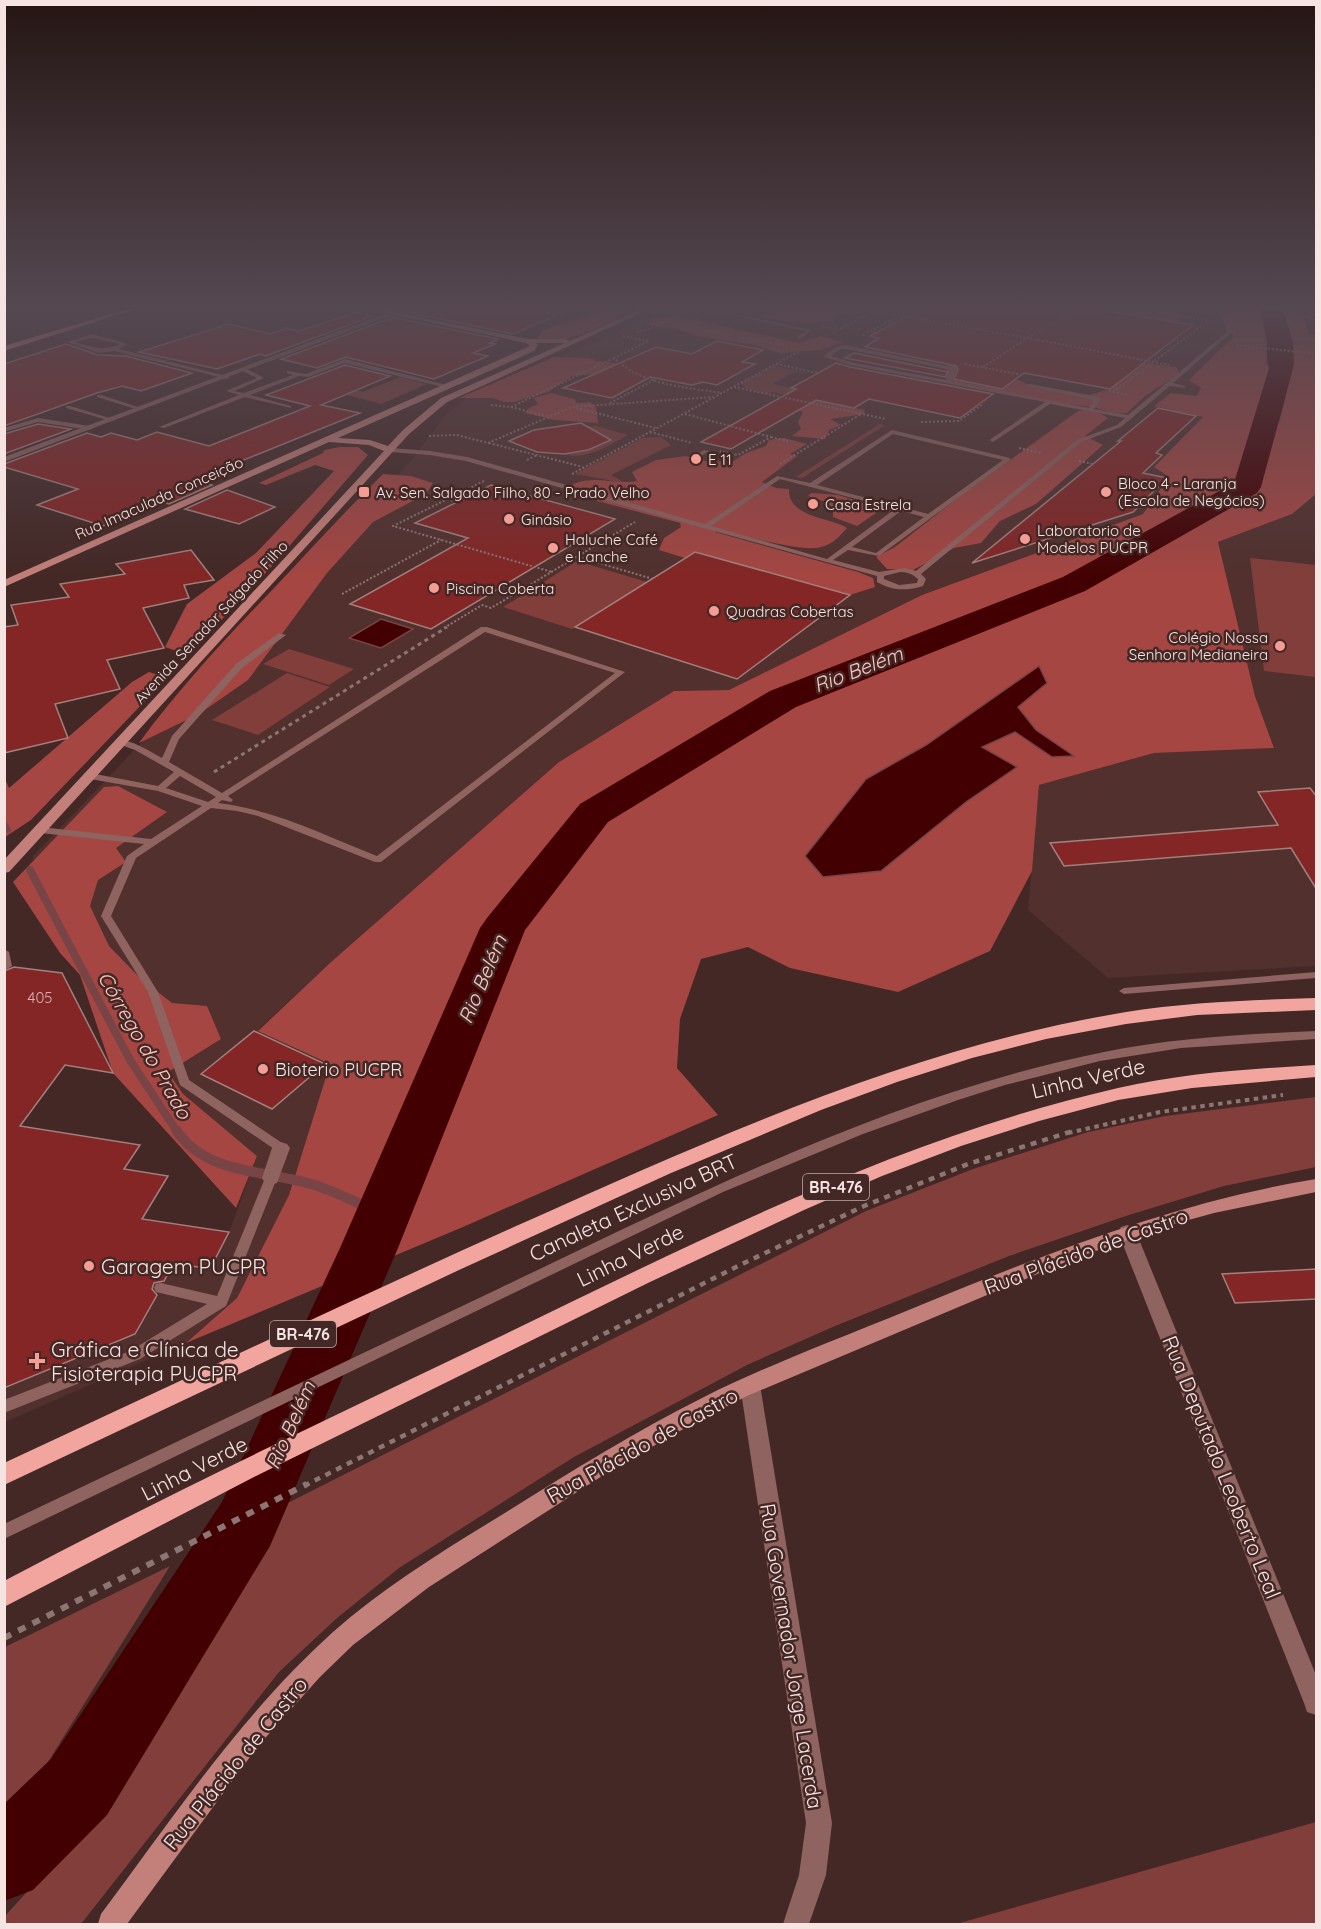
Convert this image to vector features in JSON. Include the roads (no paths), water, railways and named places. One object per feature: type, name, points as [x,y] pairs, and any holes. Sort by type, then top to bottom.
[{"type":"highway","name":"BR-476","points":[[4,1474],[408,1285],[750,1130],[849,1093],[936,1064],[1067,1029],[1127,1018],[1188,1011],[1317,1004]]},
{"type":"highway","name":"Linha Verde","points":[[4,1594],[208,1489],[388,1401],[765,1219],[833,1189],[950,1144],[1061,1109],[1121,1094],[1249,1076],[1317,1071]]},
{"type":"main road","name":"Rua Imaculada Conceição","points":[[4,584],[417,399]]},
{"type":"main road","name":"Avenida Senador Salgado Filho","points":[[4,869],[406,432],[446,399]]},
{"type":"main road","points":[[322,441],[360,441],[390,450]]},
{"type":"main road","name":"Rua Plácido de Castro","points":[[111,1924],[265,1720],[300,1679],[345,1636],[393,1598],[570,1484],[680,1420],[750,1385],[1053,1258],[1204,1208],[1255,1196],[1317,1186]]},
{"type":"street","points":[[4,460],[168,399]]},
{"type":"street","points":[[272,1178],[281,1148]]},
{"type":"street","name":"Rua Deputado Leoberto Leal","points":[[1127,1232],[1317,1703]]},
{"type":"street","name":"Rua Governador Jorge Lacerda","points":[[750,1385],[819,1822],[817,1855],[810,1886],[796,1924]]},
{"type":"lane","points":[[109,399],[141,409]]},
{"type":"lane","points":[[162,427],[235,399]]},
{"type":"lane","points":[[260,399],[289,407]]},
{"type":"lane","points":[[1033,399],[1129,417]]},
{"type":"lane","points":[[1090,410],[1098,399]]},
{"type":"lane","points":[[917,574],[1079,441],[1119,426],[1150,399]]},
{"type":"lane","points":[[993,440],[1049,402]]},
{"type":"lane","points":[[68,406],[112,420]]},
{"type":"lane","points":[[4,430],[38,420],[90,428]]},
{"type":"lane","points":[[812,485],[892,432],[1008,459],[876,555],[848,548]]},
{"type":"lane","points":[[390,450],[466,459],[828,561],[881,574],[898,570],[917,574],[922,579],[920,584],[904,588],[886,585],[880,580],[881,574]]},
{"type":"lane","points":[[699,455],[706,451]]},
{"type":"lane","points":[[705,527],[779,477],[929,516]]},
{"type":"lane","points":[[828,561],[901,508]]},
{"type":"lane","points":[[90,776],[160,789],[209,805],[237,808],[300,828],[378,860],[621,672],[484,629],[209,805],[132,856],[106,916],[153,992],[184,1082],[281,1148]]},
{"type":"lane","points":[[164,763],[175,738],[239,666],[282,635]]},
{"type":"lane","points":[[122,742],[223,796],[237,808]]},
{"type":"lane","points":[[160,789],[179,772]]},
{"type":"lane","points":[[40,830],[152,842]]},
{"type":"lane","points":[[4,952],[7,966]]},
{"type":"lane","points":[[1124,991],[1317,975]]},
{"type":"lane","name":"Canaleta Exclusiva BRT","points":[[4,1532],[729,1185],[832,1141],[902,1115],[1043,1071],[1102,1057],[1178,1045],[1317,1035]]},
{"type":"lane","points":[[4,1407],[135,1355],[221,1302],[272,1178]]},
{"type":"lane","points":[[161,1288],[221,1302]]},
{"type":"waterway","name":"Rio Belém","points":[[4,1861],[79,1787],[246,1524],[369,1248],[503,928],[594,813],[783,699],[1074,584],[1247,487],[1272,399]]},
{"type":"waterway","name":"Córrego do Prado","points":[[4,823],[8,830]]},
{"type":"waterway","name":"Córrego do Prado","points":[[30,870],[130,1060],[178,1133]]},
{"type":"waterway","name":"Córrego do Prado","points":[[177,1131],[189,1145],[204,1156],[220,1163],[311,1184],[383,1214]]},
{"type":"place","name":"E 11","points":[[696,459]]},
{"type":"place","name":"Av. Sen. Salgado Filho, 80 - Prado Velho","points":[[364,492]]},
{"type":"place","name":"Bloco 4 - Laranja (Escola de Negócios)","points":[[1106,492]]},
{"type":"place","name":"Casa Estrela","points":[[813,504]]},
{"type":"place","name":"Ginásio","points":[[509,519]]},
{"type":"place","name":"Laboratorio de Modelos PUCPR","points":[[1025,539]]},
{"type":"place","name":"Haluche Café e Lanche","points":[[553,548]]},
{"type":"place","name":"Piscina Coberta","points":[[434,588]]},
{"type":"place","name":"Quadras Cobertas","points":[[714,611]]},
{"type":"place","name":"Colégio Nossa Senhora Medianeira","points":[[1280,646]]},
{"type":"place","name":"Bioterio PUCPR","points":[[263,1069]]},
{"type":"place","name":"Garagem PUCPR","points":[[89,1266]]},
{"type":"place","name":"Gráfica e Clínica de Fisioterapia PUCPR","points":[[37,1361]]}]
